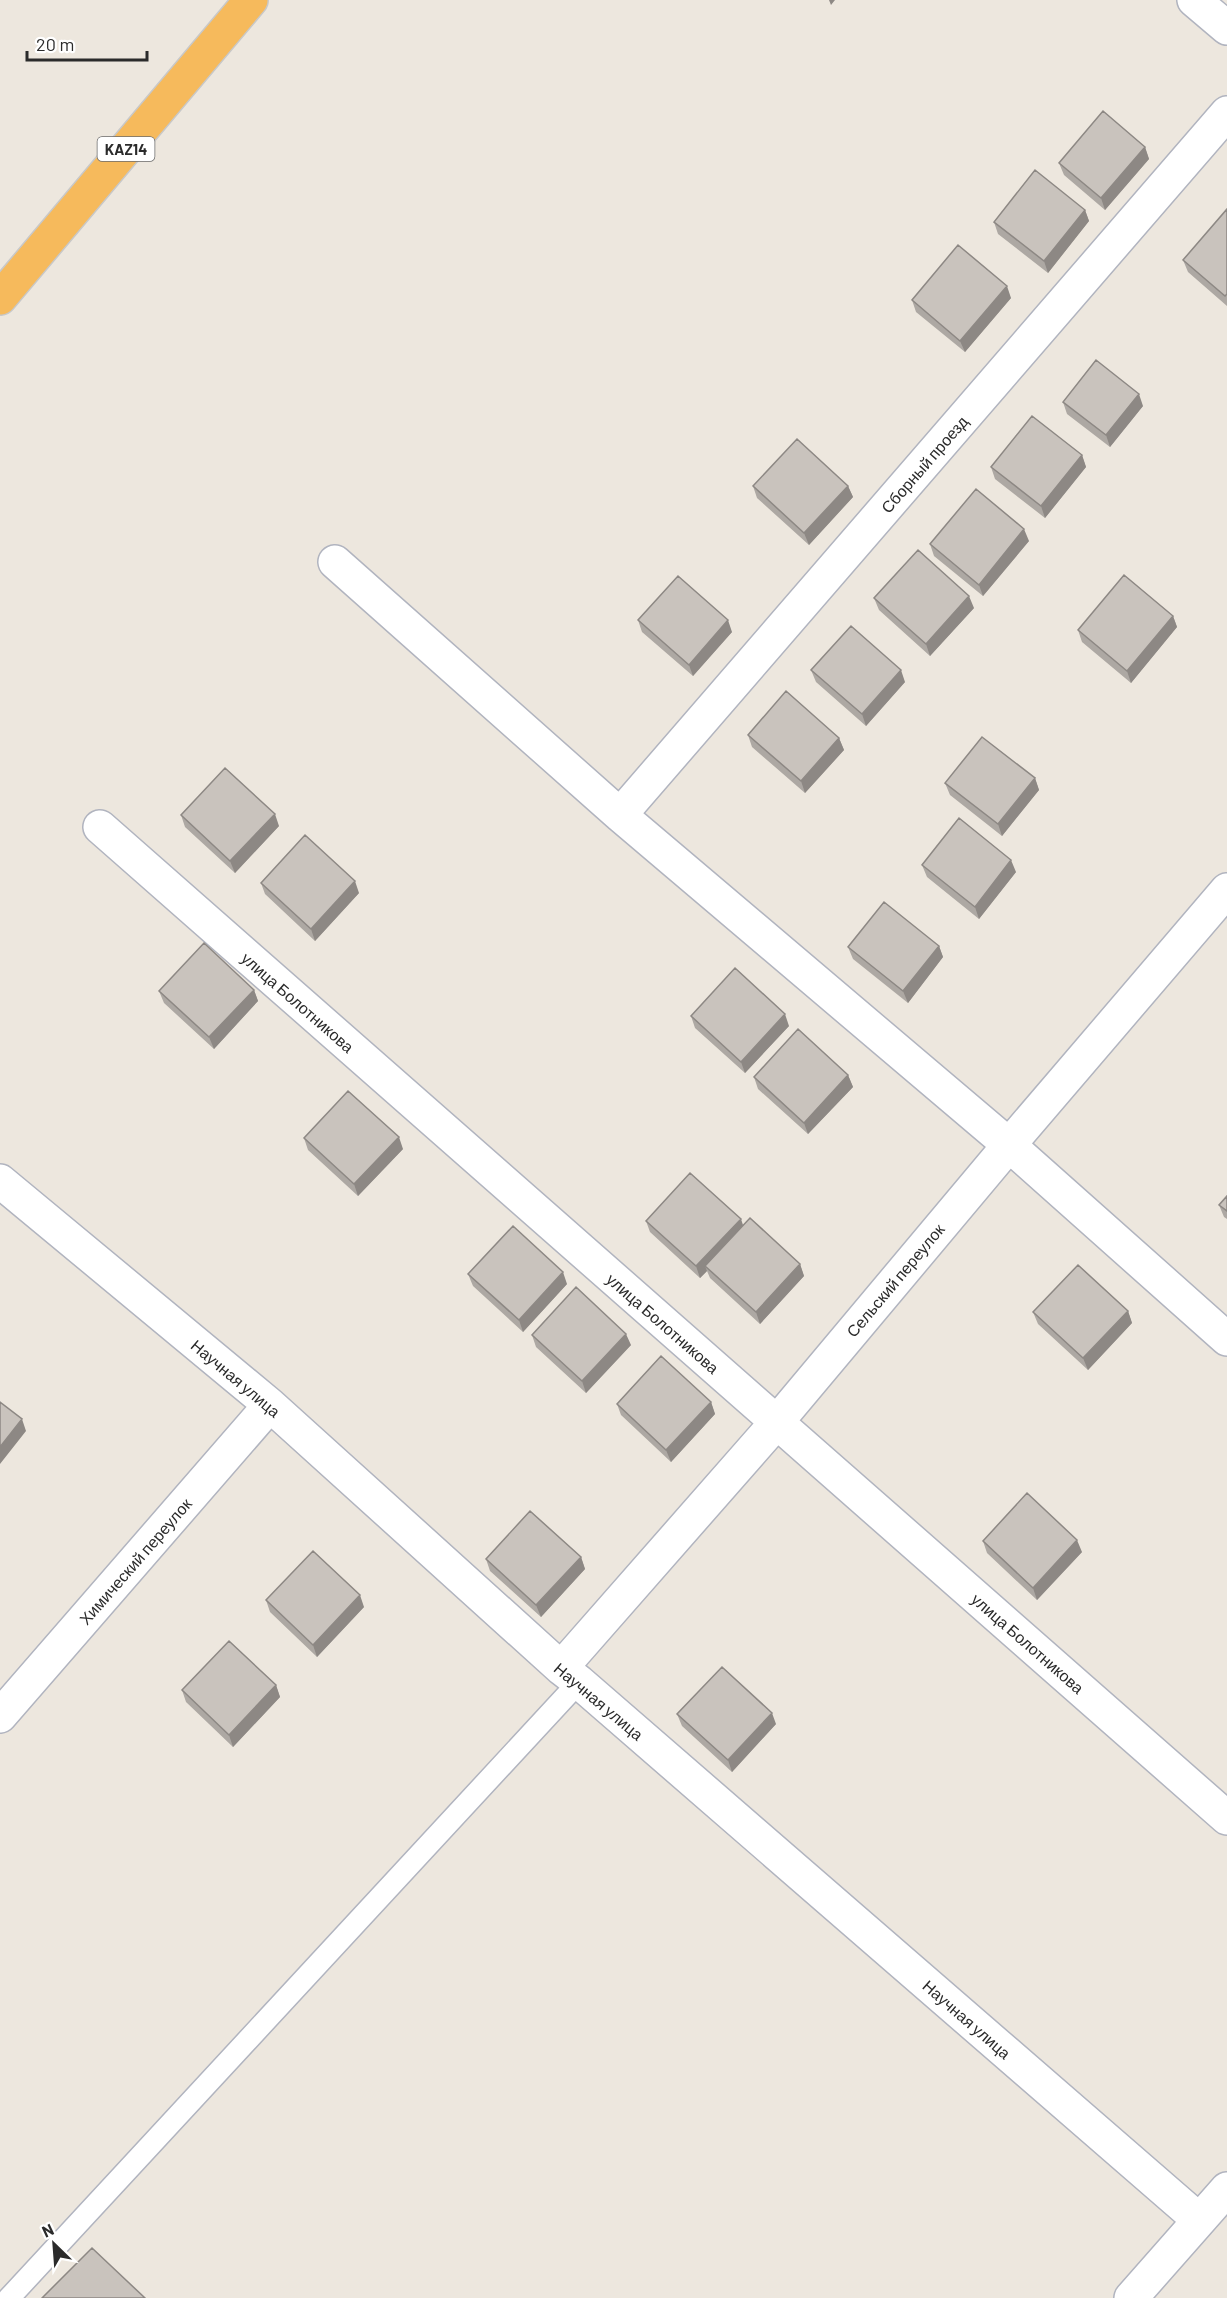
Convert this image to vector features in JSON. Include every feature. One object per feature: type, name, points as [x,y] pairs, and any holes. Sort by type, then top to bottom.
[{"type":"highway","name":"KAZ14","points":[[0,297],[251,0]]},
{"type":"street","points":[[1194,0],[1227,28]]},
{"type":"street","name":"Сборный проезд","points":[[620,815],[1227,113]]},
{"type":"street","points":[[335,562],[620,815],[1009,1145],[1227,1340]]},
{"type":"street","name":"улица Болотникова","points":[[100,826],[1227,1818]]},
{"type":"street","name":"Сельский переулок","points":[[570,1675],[776,1423],[1227,890]]},
{"type":"street","name":"Научная улица","points":[[0,1181],[270,1405],[570,1675],[1199,2220]]},
{"type":"street","name":"Химический переулок","points":[[0,1716],[270,1405]]},
{"type":"street","points":[[1131,2298],[1227,2189]]},
{"type":"lane","points":[[9,2298],[570,1675]]},
{"type":"building","points":[[1103,111],[1145,147],[1101,198],[1059,163]]},
{"type":"building","points":[[1035,170],[1085,210],[1044,261],[994,222]]},
{"type":"building","points":[[1227,209],[1227,294],[1225,296],[1183,260]]},
{"type":"building","points":[[958,245],[1007,286],[960,341],[912,300]]},
{"type":"building","points":[[1096,360],[1139,394],[1106,435],[1063,402]]},
{"type":"building","points":[[1032,416],[1082,455],[1041,506],[991,467]]},
{"type":"building","points":[[797,439],[848,486],[804,533],[753,486]]},
{"type":"building","points":[[976,489],[1024,529],[979,585],[930,544]]},
{"type":"building","points":[[918,550],[969,596],[926,644],[874,598]]},
{"type":"building","points":[[1124,575],[1173,616],[1127,671],[1078,630]]},
{"type":"building","points":[[678,576],[728,620],[689,665],[638,620]]},
{"type":"building","points":[[851,626],[901,670],[862,714],[811,670]]},
{"type":"building","points":[[786,691],[839,738],[801,781],[748,735]]},
{"type":"building","points":[[982,737],[1035,778],[998,824],[945,783]]},
{"type":"building","points":[[225,768],[275,814],[230,861],[181,815]]},
{"type":"building","points":[[959,818],[1011,860],[975,907],[922,865]]},
{"type":"building","points":[[305,835],[355,881],[311,929],[261,883]]},
{"type":"building","points":[[884,902],[939,946],[903,991],[848,947]]},
{"type":"building","points":[[204,943],[254,990],[209,1037],[159,991]]},
{"type":"building","points":[[735,968],[785,1014],[741,1062],[691,1016]]},
{"type":"building","points":[[798,1029],[848,1075],[804,1123],[754,1077]]},
{"type":"building","points":[[348,1091],[399,1137],[354,1184],[304,1138]]},
{"type":"building","points":[[690,1173],[741,1219],[696,1266],[646,1221]]},
{"type":"building","points":[[1227,1196],[1227,1211],[1219,1205]]},
{"type":"building","points":[[750,1218],[800,1264],[756,1312],[705,1266]]},
{"type":"building","points":[[513,1226],[563,1272],[519,1320],[468,1274]]},
{"type":"building","points":[[1078,1265],[1128,1311],[1083,1358],[1033,1312]]},
{"type":"building","points":[[576,1287],[626,1334],[582,1381],[532,1335]]},
{"type":"building","points":[[661,1356],[711,1402],[666,1450],[617,1404]]},
{"type":"building","points":[[0,1402],[22,1419],[0,1447]]},
{"type":"building","points":[[1027,1493],[1077,1540],[1033,1588],[983,1541]]},
{"type":"building","points":[[530,1511],[581,1557],[536,1605],[486,1559]]},
{"type":"building","points":[[313,1551],[360,1595],[313,1645],[266,1600]]},
{"type":"building","points":[[229,1641],[276,1685],[229,1735],[182,1690]]},
{"type":"building","points":[[722,1667],[772,1713],[728,1760],[677,1714]]},
{"type":"building","points":[[92,2248],[145,2298],[42,2298]]}]
